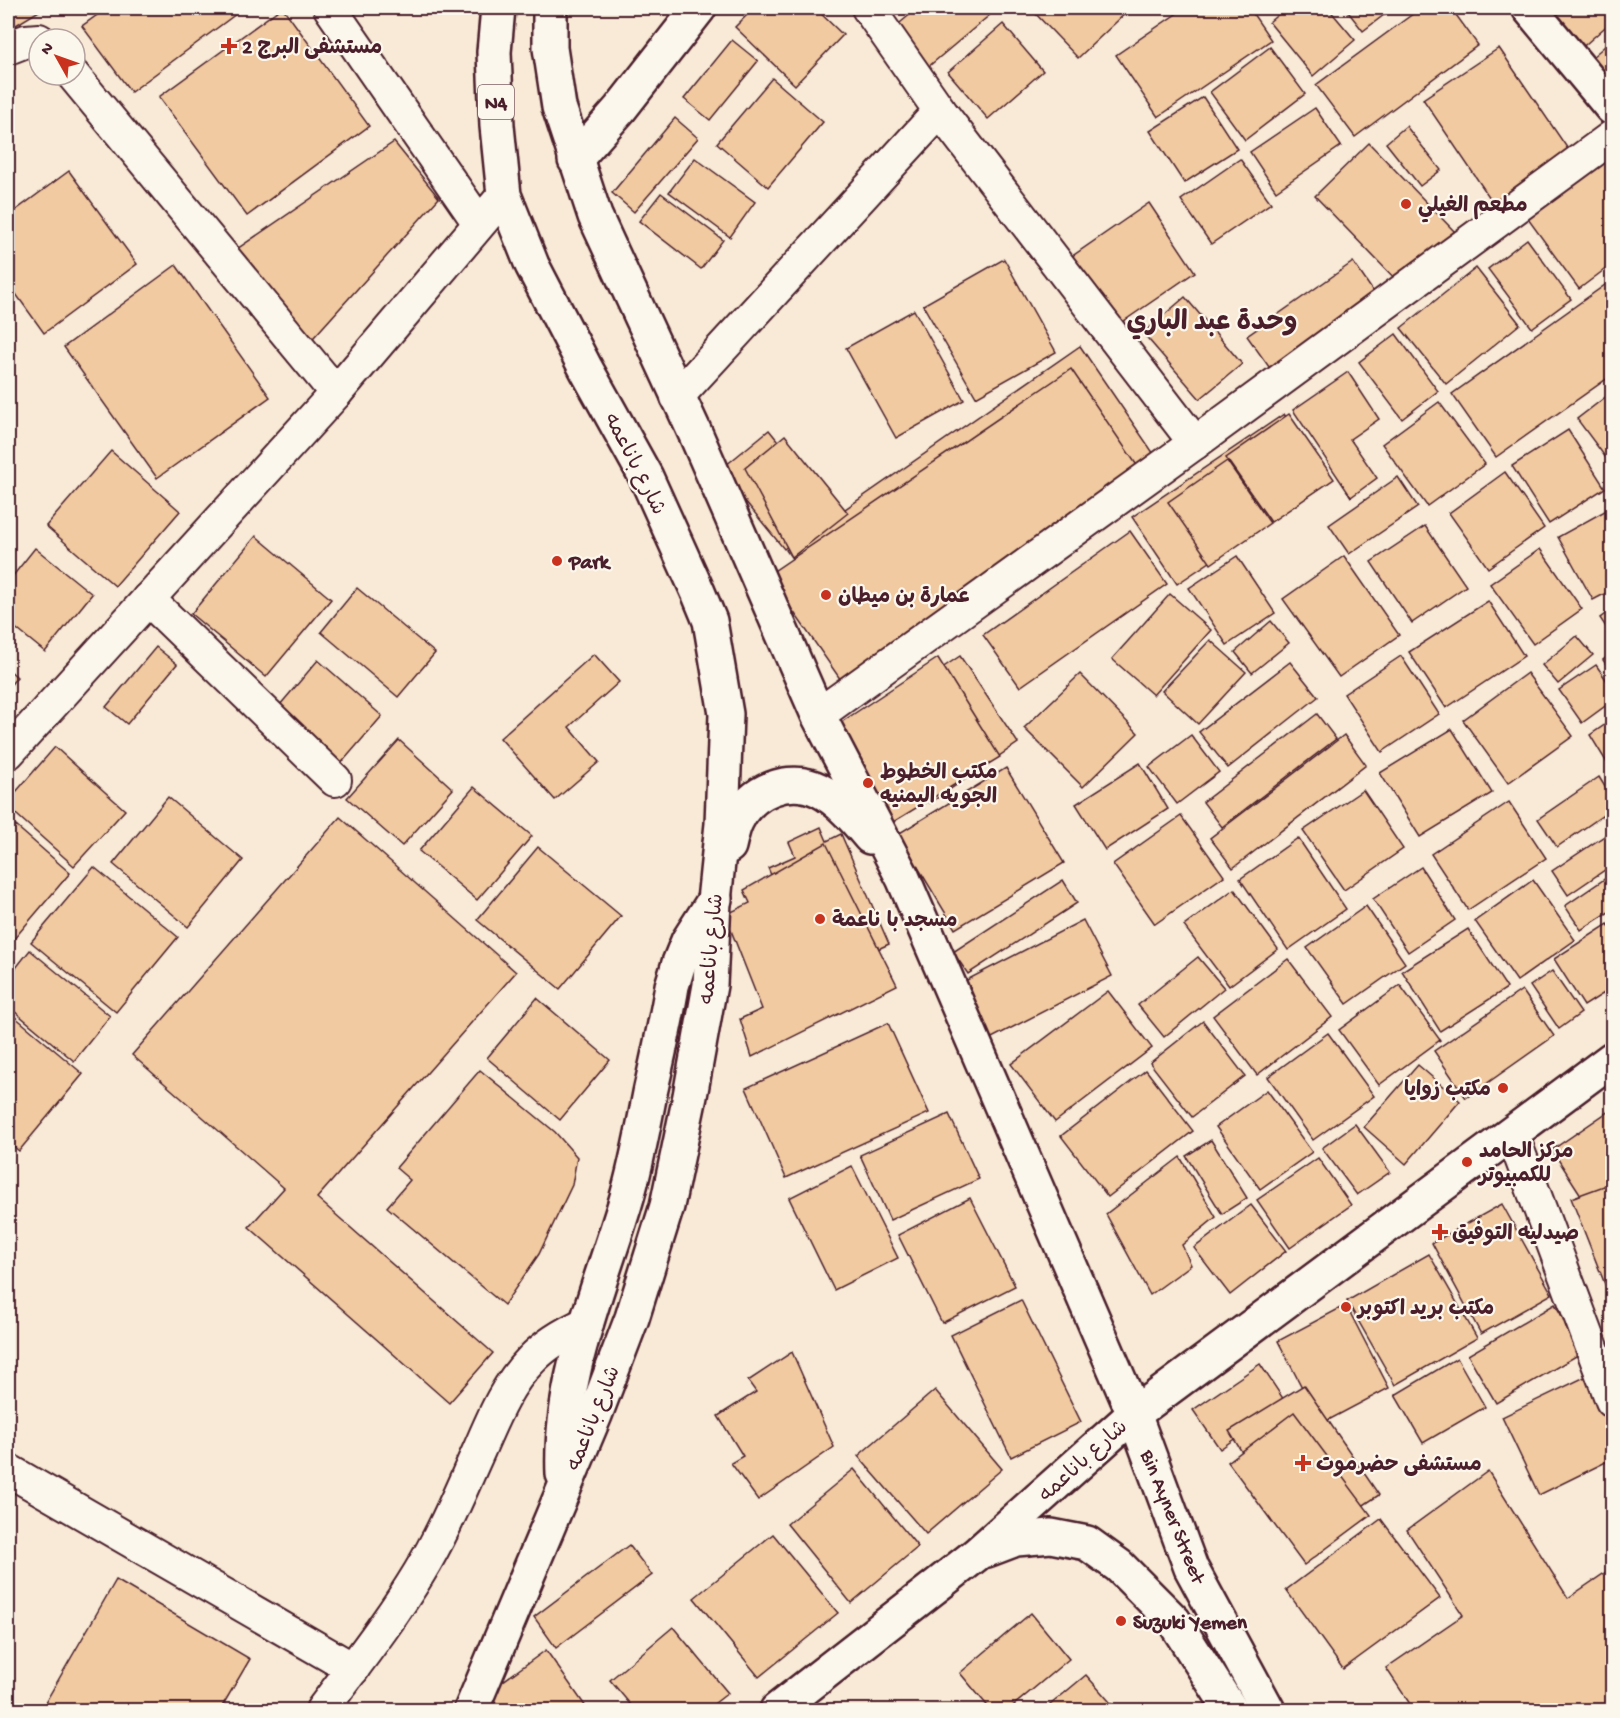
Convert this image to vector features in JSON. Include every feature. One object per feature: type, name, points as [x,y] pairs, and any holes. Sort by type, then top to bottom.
[{"type":"main road","name":"N4","points":[[498,8],[494,52],[497,126],[504,195]]},
{"type":"main road","points":[[550,8],[550,48],[559,107],[595,216],[745,546],[818,715],[903,879]]},
{"type":"main road","points":[[575,160],[620,109],[699,8]]},
{"type":"main road","points":[[1529,8],[1612,108]]},
{"type":"main road","name":"شارع باناعمه","points":[[479,1703],[632,1318],[667,1206],[710,984],[714,901],[722,824],[726,714],[710,621],[646,477],[532,265],[504,195]]},
{"type":"main road","points":[[564,1488],[564,1421],[577,1355],[626,1202],[672,986],[688,941],[714,901],[736,821],[747,804],[762,792],[780,785],[800,785],[819,790],[856,820],[903,879]]},
{"type":"main road","name":"Bin Ayner Street","points":[[903,879],[1134,1414],[1191,1568],[1268,1710]]},
{"type":"main road","name":"شارع باناعمه","points":[[777,1710],[977,1554],[1134,1414],[1612,1059]]},
{"type":"main road","points":[[977,1554],[1016,1539],[1051,1536],[1087,1543],[1119,1566],[1174,1621],[1231,1710]]},
{"type":"street","points":[[330,8],[479,223]]},
{"type":"street","points":[[868,8],[940,111],[1195,443]]},
{"type":"street","points":[[8,48],[27,41]]},
{"type":"street","points":[[83,87],[336,393]]},
{"type":"street","points":[[677,397],[940,111]]},
{"type":"street","points":[[818,715],[1195,443],[1612,137]]},
{"type":"street","points":[[8,753],[336,393],[504,195]]},
{"type":"street","points":[[148,599],[335,780]]},
{"type":"street","points":[[1512,1134],[1612,1401]]},
{"type":"street","points":[[322,1710],[400,1601],[436,1543],[505,1394],[532,1359],[567,1332],[587,1323]]},
{"type":"street","points":[[8,1470],[352,1669]]},
{"type":"building","points":[[8,8],[18,8],[22,29],[8,33]]},
{"type":"building","points":[[8,8],[44,8],[8,30]]},
{"type":"building","points":[[107,8],[244,8],[131,92],[87,33],[87,27],[82,26]]},
{"type":"building","points":[[281,8],[369,126],[247,216],[159,97]]},
{"type":"building","points":[[754,8],[815,8],[843,35],[795,85],[735,27]]},
{"type":"building","points":[[918,8],[998,8],[928,67],[895,27]]},
{"type":"building","points":[[1034,8],[1130,9],[1078,58],[1032,10]]},
{"type":"building","points":[[1185,8],[1249,8],[1271,40],[1158,117],[1116,55]]},
{"type":"building","points":[[1286,8],[1328,8],[1355,40],[1313,76],[1269,22]]},
{"type":"building","points":[[1345,8],[1393,8],[1363,31]]},
{"type":"building","points":[[1421,8],[1451,8],[1478,45],[1355,137],[1316,85]]},
{"type":"building","points":[[1539,8],[1612,8],[1612,21],[1577,52]]},
{"type":"building","points":[[1003,24],[1043,71],[988,119],[948,72]]},
{"type":"building","points":[[732,40],[758,61],[710,120],[684,99]]},
{"type":"building","points":[[1612,40],[1612,84],[1592,57]]},
{"type":"building","points":[[1270,47],[1305,94],[1245,140],[1210,92]]},
{"type":"building","points":[[1499,48],[1572,155],[1496,207],[1423,99]]},
{"type":"building","points":[[772,78],[823,122],[768,187],[717,143]]},
{"type":"building","points":[[1203,97],[1237,149],[1184,183],[1150,131]]},
{"type":"building","points":[[1315,108],[1341,146],[1276,191],[1250,152]]},
{"type":"building","points":[[675,118],[698,138],[634,212],[612,193]]},
{"type":"building","points":[[1406,126],[1441,170],[1420,186],[1386,143]]},
{"type":"building","points":[[394,142],[439,198],[305,347],[237,249]]},
{"type":"building","points":[[1369,143],[1455,232],[1401,285],[1315,196]]},
{"type":"building","points":[[695,158],[755,202],[730,237],[669,192]]},
{"type":"building","points":[[1240,159],[1271,203],[1211,244],[1181,200]]},
{"type":"building","points":[[1607,161],[1612,168],[1612,264],[1579,289],[1528,219]]},
{"type":"building","points":[[69,171],[137,264],[44,333],[8,283],[8,216]]},
{"type":"building","points":[[661,193],[723,240],[701,269],[639,221]]},
{"type":"building","points":[[1149,203],[1195,272],[1118,325],[1071,257]]},
{"type":"building","points":[[1527,239],[1571,299],[1532,328],[1488,269]]},
{"type":"building","points":[[1004,259],[1056,352],[976,397],[923,305]]},
{"type":"building","points":[[1353,262],[1379,300],[1274,374],[1247,336]]},
{"type":"building","points":[[176,265],[270,397],[157,478],[64,347]]},
{"type":"building","points":[[1476,268],[1520,324],[1446,384],[1401,328]]},
{"type":"building","points":[[1612,280],[1612,375],[1496,457],[1452,394]]},
{"type":"building","points":[[1185,297],[1242,364],[1200,399],[1143,333]]},
{"type":"building","points":[[914,310],[964,400],[896,438],[846,348]]},
{"type":"building","points":[[1396,334],[1438,391],[1402,419],[1359,362]]},
{"type":"building","points":[[1080,346],[1156,457],[862,661],[786,550]]},
{"type":"building","points":[[1071,369],[1147,480],[845,686],[768,575]]},
{"type":"building","points":[[1348,372],[1379,419],[1350,439],[1377,478],[1351,497],[1293,410]]},
{"type":"building","points":[[1612,392],[1612,466],[1577,419]]},
{"type":"building","points":[[1439,402],[1485,464],[1427,506],[1382,444]]},
{"type":"building","points":[[1284,414],[1329,482],[1177,584],[1132,517]]},
{"type":"building","points":[[1289,414],[1334,479],[1271,522],[1226,458]]},
{"type":"building","points":[[769,430],[833,509],[784,549],[720,470]]},
{"type":"building","points":[[1568,430],[1605,488],[1549,524],[1512,466]]},
{"type":"building","points":[[785,435],[848,513],[792,557],[745,468]]},
{"type":"building","points":[[111,451],[180,511],[115,586],[46,526]]},
{"type":"building","points":[[1227,461],[1270,523],[1211,564],[1168,502]]},
{"type":"building","points":[[1505,472],[1544,528],[1488,568],[1449,513]]},
{"type":"building","points":[[1398,477],[1418,507],[1349,554],[1329,525]]},
{"type":"building","points":[[1612,507],[1612,590],[1593,600],[1558,537]]},
{"type":"building","points":[[1425,526],[1466,586],[1412,623],[1371,562]]},
{"type":"building","points":[[1130,531],[1167,584],[1020,687],[983,635]]},
{"type":"building","points":[[256,536],[331,599],[266,677],[191,614]]},
{"type":"building","points":[[35,548],[92,594],[45,652],[8,622],[8,582]]},
{"type":"building","points":[[1540,549],[1582,609],[1533,644],[1490,584]]},
{"type":"building","points":[[1237,556],[1275,613],[1227,645],[1189,588]]},
{"type":"building","points":[[1344,556],[1399,635],[1339,677],[1283,599]]},
{"type":"building","points":[[357,588],[435,653],[398,697],[321,632]]},
{"type":"building","points":[[1170,594],[1211,630],[1153,695],[1112,659]]},
{"type":"building","points":[[1488,601],[1524,656],[1446,708],[1409,652]]},
{"type":"building","points":[[1612,609],[1612,636],[1600,618]]},
{"type":"building","points":[[1271,621],[1289,643],[1252,673],[1235,652]]},
{"type":"building","points":[[1577,636],[1593,655],[1558,684],[1542,665]]},
{"type":"building","points":[[1210,640],[1246,672],[1198,724],[1162,691]]},
{"type":"building","points":[[156,647],[177,664],[127,724],[106,707]]},
{"type":"building","points":[[1612,653],[1612,673],[1603,660]]},
{"type":"building","points":[[594,654],[619,682],[569,727],[599,762],[555,800],[500,738]]},
{"type":"building","points":[[960,656],[1018,743],[930,803],[871,716]]},
{"type":"building","points":[[1401,656],[1439,714],[1382,752],[1344,694]]},
{"type":"building","points":[[938,658],[1000,757],[880,830],[825,733]]},
{"type":"building","points":[[318,660],[382,716],[338,767],[274,712]]},
{"type":"building","points":[[1290,662],[1318,697],[1228,768],[1199,732]]},
{"type":"building","points":[[1596,665],[1612,688],[1612,701],[1582,723],[1559,690]]},
{"type":"building","points":[[8,669],[17,677],[8,688]]},
{"type":"building","points":[[1527,673],[1573,736],[1508,783],[1463,720]]},
{"type":"building","points":[[1080,674],[1138,733],[1083,787],[1024,728]]},
{"type":"building","points":[[1317,714],[1336,739],[1222,827],[1203,802]]},
{"type":"building","points":[[1612,720],[1612,771],[1590,735]]},
{"type":"building","points":[[1452,729],[1492,793],[1420,837],[1380,773]]},
{"type":"building","points":[[1191,735],[1219,772],[1177,804],[1149,767]]},
{"type":"building","points":[[1344,735],[1366,765],[1233,868],[1210,838]]},
{"type":"building","points":[[399,740],[453,789],[402,846],[347,798]]},
{"type":"building","points":[[55,747],[125,810],[74,866],[8,807],[8,801]]},
{"type":"building","points":[[1140,763],[1168,809],[1105,850],[1076,804]]},
{"type":"building","points":[[1006,768],[1064,863],[955,929],[898,834]]},
{"type":"building","points":[[1599,777],[1612,798],[1612,809],[1557,847],[1538,819]]},
{"type":"building","points":[[474,787],[532,836],[477,900],[419,851]]},
{"type":"building","points":[[1363,790],[1403,849],[1344,890],[1303,831]]},
{"type":"building","points":[[168,797],[243,860],[188,927],[113,864]]},
{"type":"building","points":[[1509,802],[1546,858],[1468,910],[1431,854]]},
{"type":"building","points":[[1181,816],[1224,876],[1155,924],[1113,864]]},
{"type":"building","points":[[340,817],[516,972],[317,1198],[493,1353],[449,1403],[249,1227],[284,1188],[132,1055]]},
{"type":"building","points":[[8,819],[70,873],[8,946]]},
{"type":"building","name":"مسجد با ناعمة","points":[[821,827],[827,841],[841,834],[889,944],[791,988],[751,894],[775,884],[768,868],[795,856],[789,842]]},
{"type":"building","points":[[1612,831],[1612,865],[1568,895],[1552,871]]},
{"type":"building","points":[[1298,838],[1346,909],[1288,950],[1240,879]]},
{"type":"building","points":[[826,843],[897,985],[752,1057],[740,1019],[762,1009],[725,915],[750,903],[744,890]]},
{"type":"building","points":[[538,847],[621,916],[560,989],[477,920]]},
{"type":"building","points":[[94,867],[178,937],[116,1012],[31,942]]},
{"type":"building","points":[[1421,867],[1455,920],[1408,952],[1373,899]]},
{"type":"building","points":[[1612,874],[1612,910],[1581,930],[1565,906]]},
{"type":"building","points":[[1063,880],[1077,903],[968,974],[953,952]]},
{"type":"building","points":[[1533,880],[1575,940],[1517,981],[1475,921]]},
{"type":"building","points":[[1234,889],[1278,949],[1229,986],[1184,926]]},
{"type":"building","points":[[1366,906],[1405,963],[1347,1004],[1307,948]]},
{"type":"building","points":[[1083,920],[1112,976],[986,1041],[957,985]]},
{"type":"building","points":[[1608,924],[1612,930],[1612,988],[1584,1006],[1554,959]]},
{"type":"building","points":[[1468,929],[1507,988],[1440,1031],[1402,971]]},
{"type":"building","points":[[30,950],[110,1016],[74,1061],[8,1006],[8,978]]},
{"type":"building","points":[[1198,957],[1224,988],[1164,1037],[1138,1005]]},
{"type":"building","points":[[1288,959],[1332,1017],[1257,1075],[1213,1016]]},
{"type":"building","points":[[1552,971],[1581,1013],[1559,1029],[1530,986]]},
{"type":"building","points":[[1400,985],[1440,1040],[1379,1085],[1339,1030]]},
{"type":"building","points":[[1522,990],[1554,1036],[1466,1098],[1434,1051]]},
{"type":"building","points":[[1108,991],[1152,1048],[1055,1122],[1011,1064]]},
{"type":"building","points":[[537,998],[610,1060],[560,1120],[487,1058]]},
{"type":"building","points":[[8,1011],[83,1074],[19,1151],[8,1142]]},
{"type":"building","points":[[1203,1021],[1245,1076],[1192,1117],[1150,1063]]},
{"type":"building","points":[[888,1023],[929,1113],[786,1178],[746,1088]]},
{"type":"building","points":[[1328,1033],[1374,1096],[1313,1140],[1268,1077]]},
{"type":"building","points":[[1418,1065],[1460,1101],[1406,1164],[1364,1127]]},
{"type":"building","points":[[480,1070],[555,1132],[577,1157],[572,1185],[539,1254],[504,1305],[387,1207],[410,1180],[396,1168]]},
{"type":"building","points":[[1146,1070],[1193,1131],[1108,1197],[1061,1136]]},
{"type":"building","points":[[1267,1090],[1312,1152],[1260,1189],[1216,1127]]},
{"type":"building","points":[[1612,1109],[1612,1301],[1578,1214],[1590,1209],[1552,1150]]},
{"type":"building","points":[[949,1114],[979,1179],[890,1220],[860,1155]]},
{"type":"building","points":[[1355,1124],[1390,1172],[1357,1195],[1322,1148]]},
{"type":"building","points":[[1211,1140],[1247,1198],[1222,1214],[1186,1156]]},
{"type":"building","points":[[1180,1157],[1216,1217],[1182,1245],[1191,1265],[1150,1295],[1106,1214]]},
{"type":"building","points":[[1318,1158],[1351,1205],[1290,1248],[1257,1200]]},
{"type":"building","points":[[852,1166],[898,1258],[834,1290],[789,1198]]},
{"type":"building","points":[[1612,1183],[1612,1302],[1571,1198]]},
{"type":"building","points":[[970,1198],[1015,1286],[942,1323],[898,1235]]},
{"type":"building","points":[[1502,1204],[1552,1294],[1481,1334],[1432,1243]]},
{"type":"building","points":[[1251,1205],[1286,1251],[1230,1295],[1194,1248]]},
{"type":"building","points":[[1429,1254],[1477,1338],[1395,1385],[1347,1301]]},
{"type":"building","points":[[1021,1300],[1081,1422],[1011,1457],[951,1335]]},
{"type":"building","points":[[1555,1304],[1583,1352],[1496,1403],[1468,1355]]},
{"type":"building","points":[[1346,1305],[1389,1388],[1321,1424],[1278,1341]]},
{"type":"building","points":[[792,1352],[834,1447],[758,1500],[731,1463],[743,1456],[718,1416],[756,1392],[748,1381]]},
{"type":"building","points":[[1457,1358],[1485,1407],[1423,1443],[1395,1395]]},
{"type":"building","points":[[1260,1364],[1286,1403],[1220,1449],[1193,1410]]},
{"type":"building","points":[[1591,1374],[1612,1420],[1612,1459],[1539,1495],[1502,1417]]},
{"type":"building","name":"مستشفى حضرموت","points":[[1304,1385],[1379,1495],[1300,1547],[1229,1431]]},
{"type":"building","points":[[935,1390],[1002,1469],[926,1534],[858,1456]]},
{"type":"building","name":"مستشفى حضرموت","points":[[1294,1412],[1371,1515],[1304,1565],[1228,1462]]},
{"type":"building","points":[[854,1469],[918,1547],[851,1603],[787,1524]]},
{"type":"building","points":[[1488,1471],[1568,1598],[1612,1568],[1612,1710],[1414,1710],[1386,1668],[1463,1615],[1407,1530]]},
{"type":"building","points":[[1381,1519],[1440,1598],[1343,1669],[1286,1590]]},
{"type":"building","points":[[773,1534],[838,1613],[759,1677],[694,1598]]},
{"type":"building","points":[[629,1545],[652,1575],[556,1648],[534,1617]]},
{"type":"building","points":[[116,1580],[250,1659],[220,1710],[41,1710]]},
{"type":"building","points":[[1031,1613],[1069,1659],[1008,1710],[991,1710],[960,1673]]},
{"type":"building","points":[[673,1627],[728,1693],[706,1710],[635,1710],[610,1680]]},
{"type":"building","points":[[546,1650],[586,1707],[581,1710],[501,1710],[488,1692]]},
{"type":"building","points":[[1086,1675],[1117,1710],[1044,1710]]},
{"type":"place","name":"مستشفى البرج 2","points":[[229,46]]},
{"type":"place","name":"مطعم الغيلي","points":[[1406,204]]},
{"type":"place","name":"Park","points":[[557,561]]},
{"type":"place","name":"عمارة بن ميطان","points":[[826,595]]},
{"type":"place","name":"مكتب الخطوط الجويه اليمنيه","points":[[868,783]]},
{"type":"place","name":"مسجد با ناعمة","points":[[820,919]]},
{"type":"place","name":"مكتب زوايا","points":[[1503,1088]]},
{"type":"place","name":"مركز الحامد للكمبيوتر","points":[[1467,1162]]},
{"type":"place","name":"صيدليه التوفيق","points":[[1440,1232]]},
{"type":"place","name":"مكتب بريد اكتوبر","points":[[1346,1307]]},
{"type":"place","name":"مستشفى حضرموت","points":[[1303,1463]]},
{"type":"place","name":"Suzuki Yemen","points":[[1121,1621]]},
{"type":"district","name":"وحدة عبد الباري","points":[[1212,320]]}]
